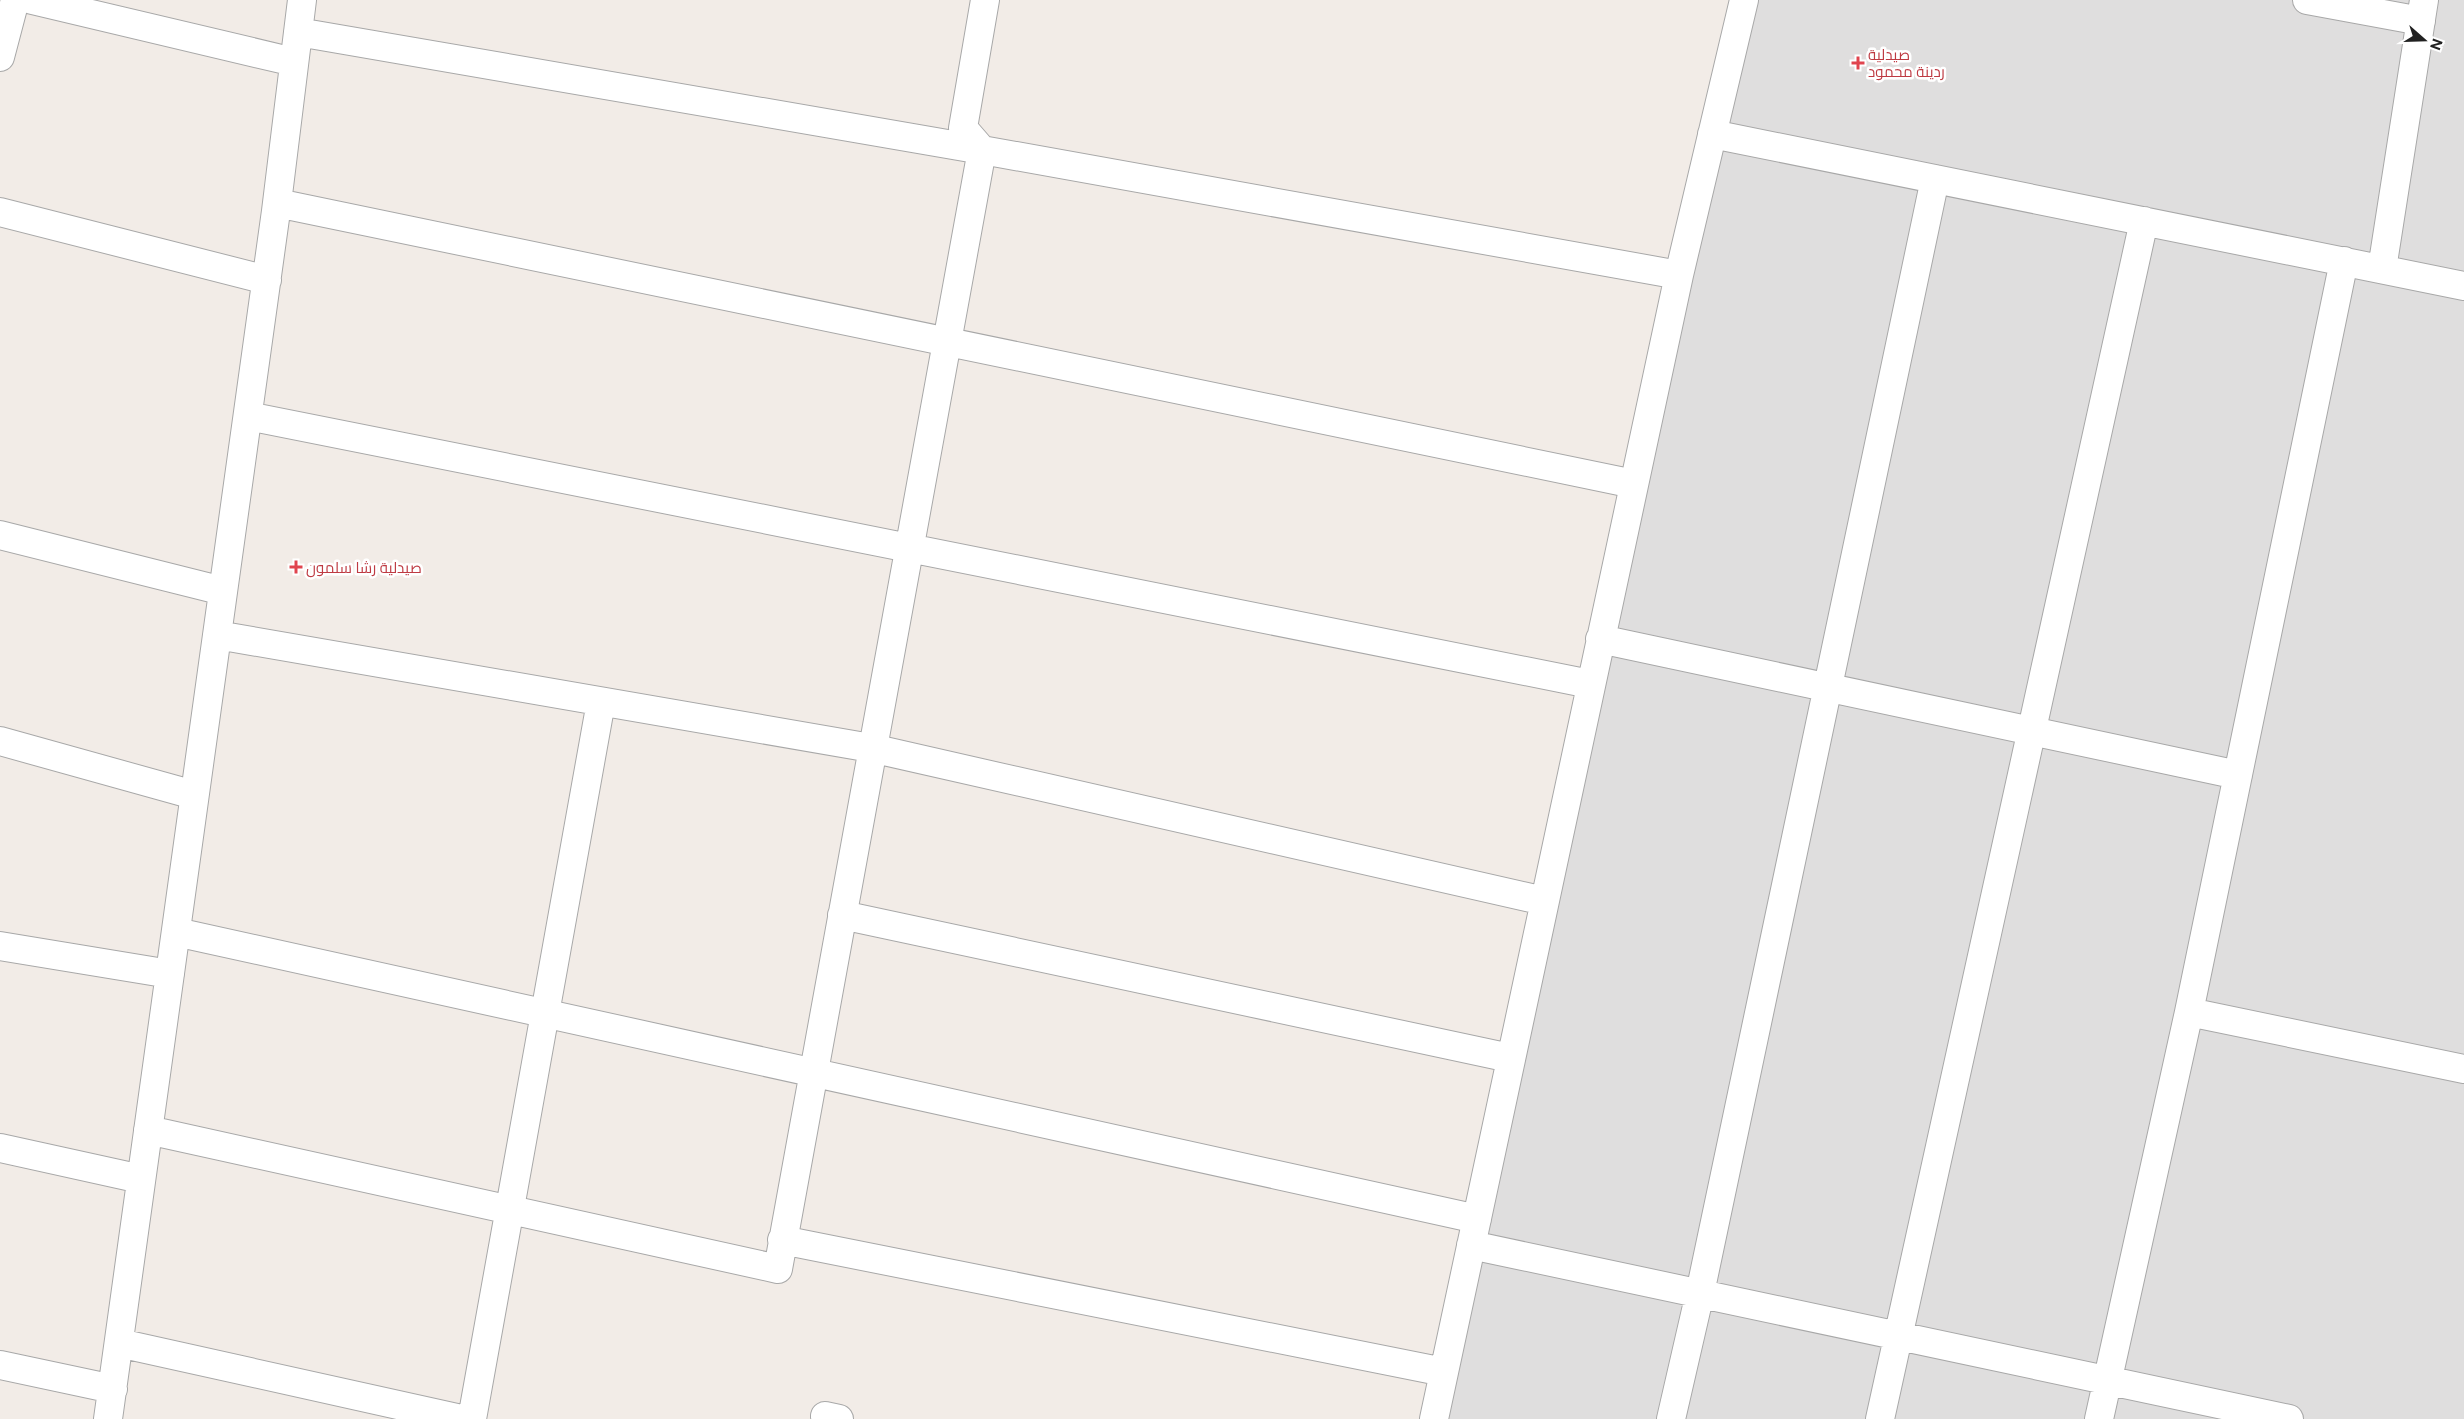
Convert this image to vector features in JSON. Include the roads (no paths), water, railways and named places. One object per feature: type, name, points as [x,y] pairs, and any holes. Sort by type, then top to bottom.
[{"type":"street","points":[[0,56],[14,0]]},
{"type":"street","points":[[32,0],[294,62]]},
{"type":"street","points":[[108,1419],[248,416],[302,0]]},
{"type":"street","points":[[982,150],[963,128],[985,0]]},
{"type":"street","points":[[1434,1419],[1679,275],[1744,0]]},
{"type":"street","points":[[2307,0],[2423,11],[2382,270]]},
{"type":"street","points":[[298,32],[982,150],[1679,275]]},
{"type":"street","points":[[1712,134],[2464,286]]},
{"type":"street","points":[[148,1130],[778,1269],[871,748],[982,150]]},
{"type":"street","points":[[1670,1419],[1700,1293],[1935,179]]},
{"type":"street","points":[[277,203],[1634,484]]},
{"type":"street","points":[[0,212],[266,280]]},
{"type":"street","points":[[1880,1419],[2144,221]]},
{"type":"street","points":[[2099,1419],[2188,1012],[2344,261]]},
{"type":"street","points":[[248,416],[1590,684]]},
{"type":"street","points":[[0,535],[223,591]]},
{"type":"street","points":[[217,635],[871,748],[1544,901]]},
{"type":"street","points":[[1600,639],[2238,775]]},
{"type":"street","points":[[472,1419],[601,702]]},
{"type":"street","points":[[0,741],[194,795]]},
{"type":"street","points":[[842,915],[1510,1058]]},
{"type":"street","points":[[176,932],[1477,1219]]},
{"type":"street","points":[[0,946],[170,974]]},
{"type":"street","points":[[2188,1012],[2464,1069]]},
{"type":"street","points":[[0,1148],[141,1179]]},
{"type":"street","points":[[782,1240],[1444,1372]]},
{"type":"street","points":[[1471,1245],[2289,1419]]},
{"type":"street","points":[[119,1343],[461,1419]]},
{"type":"street","points":[[0,1365],[113,1390]]},
{"type":"place","name":"صيدلية ردينة محمود","points":[[1858,63]]},
{"type":"place","name":"صيدلية رشا سلمون","points":[[296,567]]}]
